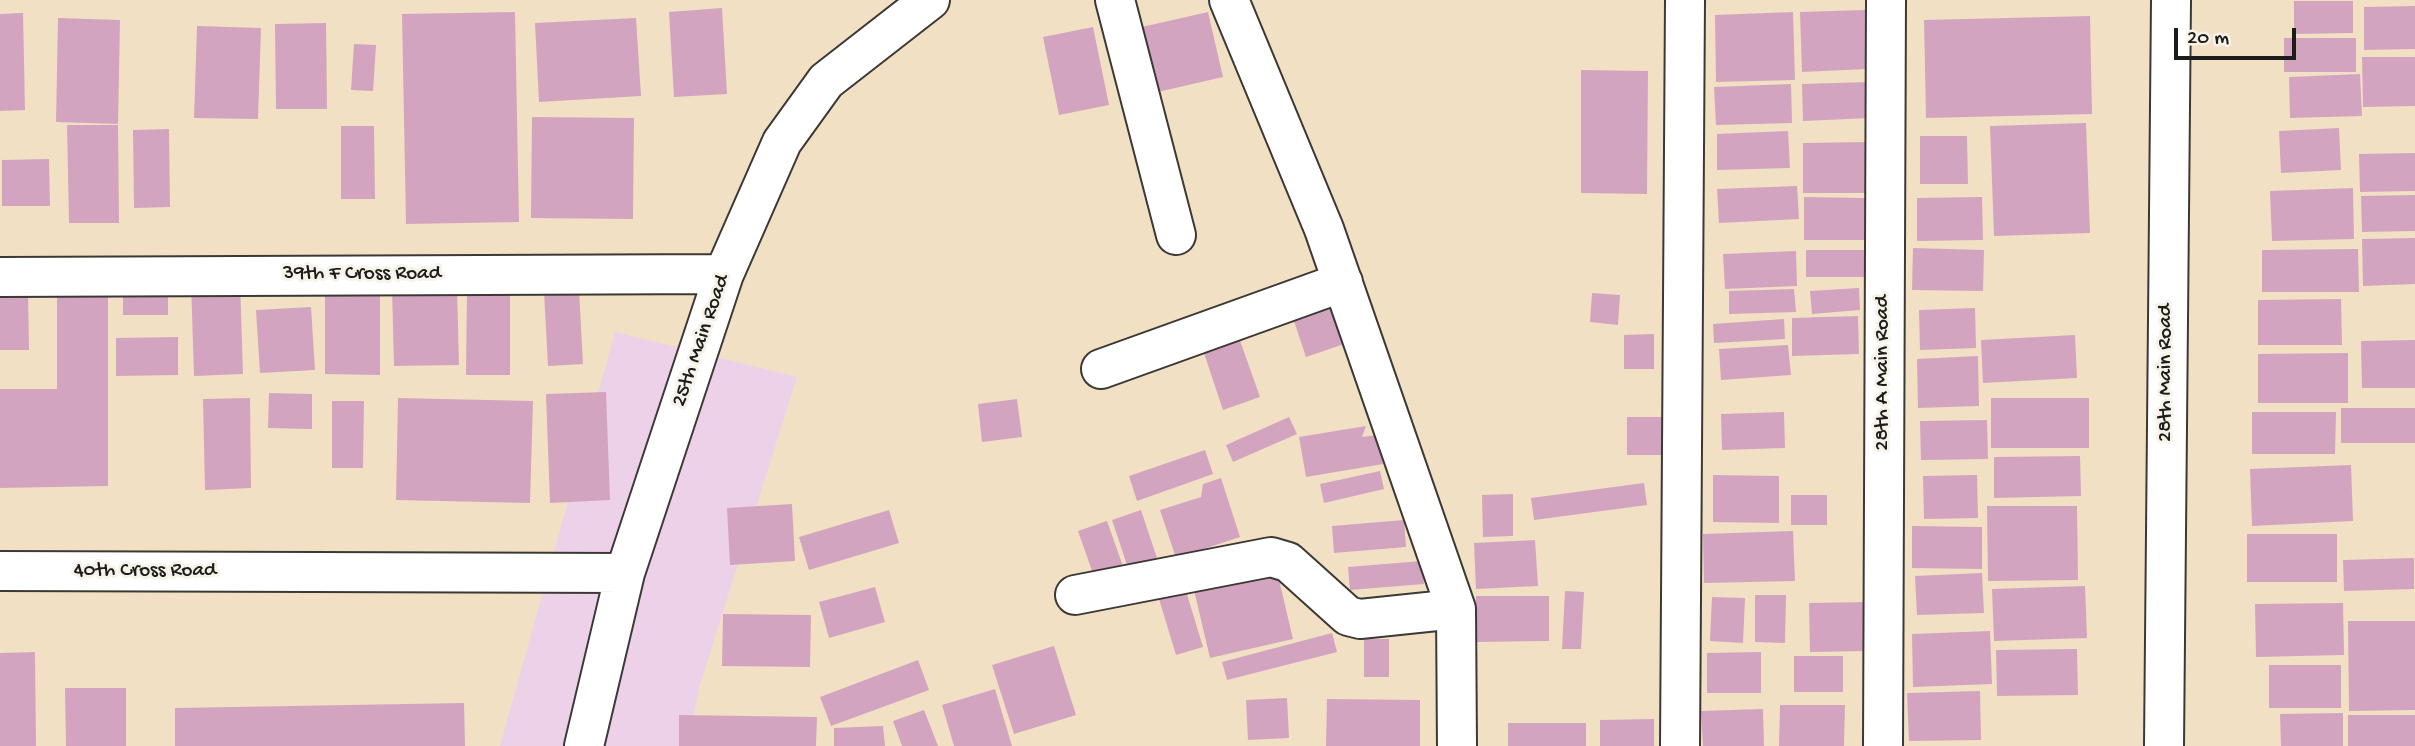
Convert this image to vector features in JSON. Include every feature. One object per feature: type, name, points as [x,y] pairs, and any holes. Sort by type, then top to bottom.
[{"type":"street","name":"25th Main Road","points":[[584,746],[625,573],[724,274],[782,142],[826,81],[930,0]]},
{"type":"street","points":[[1115,0],[1176,235]]},
{"type":"street","points":[[1229,0],[1324,229],[1456,609],[1457,746]]},
{"type":"street","points":[[1680,746],[1685,0]]},
{"type":"street","name":"28th A Main Road","points":[[1883,746],[1886,0]]},
{"type":"street","name":"28th Main Road","points":[[2164,746],[2171,0]]},
{"type":"street","name":"39th F Cross Road","points":[[0,277],[724,274]]},
{"type":"street","points":[[1101,369],[1343,282]]},
{"type":"street","points":[[1075,595],[1271,556],[1288,562],[1348,616],[1360,620],[1456,609]]},
{"type":"street","name":"40th Cross Road","points":[[0,571],[625,573]]},
{"type":"shaded area","points":[[615,332],[797,377],[699,688],[688,746],[500,746]]},
{"type":"building","points":[[2294,1],[2353,1],[2353,33],[2294,34]]},
{"type":"building","points":[[2415,6],[2415,49],[2364,50],[2364,7]]},
{"type":"building","points":[[722,8],[727,94],[674,97],[669,12]]},
{"type":"building","points":[[1865,10],[1867,69],[1802,72],[1800,12]]},
{"type":"building","points":[[515,12],[519,222],[406,224],[402,14]]},
{"type":"building","points":[[1208,12],[1223,77],[1149,94],[1133,29]]},
{"type":"building","points":[[1793,12],[1795,80],[1716,82],[1715,15]]},
{"type":"building","points":[[23,13],[25,110],[0,111],[0,14]]},
{"type":"building","points":[[2090,16],[2092,114],[1926,118],[1924,20]]},
{"type":"building","points":[[58,18],[120,20],[118,124],[56,122]]},
{"type":"building","points":[[636,18],[641,96],[539,102],[535,23]]},
{"type":"building","points":[[326,23],[327,109],[276,109],[275,24]]},
{"type":"building","points":[[197,26],[261,28],[258,119],[194,118]]},
{"type":"building","points":[[1093,27],[1109,105],[1059,115],[1043,37]]},
{"type":"building","points":[[2284,38],[2356,38],[2356,72],[2284,72]]},
{"type":"building","points":[[354,44],[376,45],[373,91],[351,90]]},
{"type":"building","points":[[2362,57],[2415,57],[2415,106],[2363,107]]},
{"type":"building","points":[[1581,70],[1648,71],[1647,194],[1581,193]]},
{"type":"building","points":[[2360,74],[2362,116],[2290,118],[2289,77]]},
{"type":"building","points":[[1869,82],[1871,118],[1803,121],[1802,84]]},
{"type":"building","points":[[1791,84],[1792,123],[1716,125],[1714,87]]},
{"type":"building","points":[[532,117],[634,118],[633,219],[531,218]]},
{"type":"building","points":[[2086,123],[2090,233],[1994,236],[1990,126]]},
{"type":"building","points":[[67,125],[118,125],[119,223],[69,223]]},
{"type":"building","points":[[341,126],[374,126],[375,199],[341,199]]},
{"type":"building","points":[[2339,128],[2341,170],[2281,173],[2279,131]]},
{"type":"building","points":[[169,129],[170,207],[134,208],[133,130]]},
{"type":"building","points":[[1788,131],[1790,168],[1717,170],[1717,134]]},
{"type":"building","points":[[1920,136],[1967,136],[1968,184],[1920,184]]},
{"type":"building","points":[[1867,142],[1868,193],[1803,193],[1803,143]]},
{"type":"building","points":[[2415,153],[2415,191],[2360,192],[2359,154]]},
{"type":"building","points":[[49,159],[50,206],[2,206],[2,160]]},
{"type":"building","points":[[1797,186],[1799,219],[1719,223],[1717,189]]},
{"type":"building","points":[[2353,188],[2354,239],[2272,241],[2270,191]]},
{"type":"building","points":[[2415,195],[2415,231],[2362,232],[2361,196]]},
{"type":"building","points":[[1804,197],[1865,198],[1865,240],[1804,240]]},
{"type":"building","points":[[1982,197],[1983,240],[1917,241],[1917,198]]},
{"type":"building","points":[[2415,238],[2415,284],[2363,286],[2362,239]]},
{"type":"building","points":[[1913,248],[1984,250],[1983,291],[1912,290]]},
{"type":"building","points":[[2358,249],[2359,292],[2262,292],[2262,250]]},
{"type":"building","points":[[1806,250],[1866,250],[1866,277],[1806,277]]},
{"type":"building","points":[[1796,251],[1797,286],[1725,289],[1723,254]]},
{"type":"building","points":[[123,280],[168,280],[168,315],[123,315]]},
{"type":"building","points":[[240,280],[243,374],[194,376],[191,282]]},
{"type":"building","points":[[457,287],[459,365],[394,366],[392,288]]},
{"type":"building","points":[[467,288],[510,288],[510,375],[466,375]]},
{"type":"building","points":[[1859,288],[1860,310],[1812,314],[1810,291]]},
{"type":"building","points":[[57,289],[108,289],[108,486],[0,488],[0,389],[57,389]]},
{"type":"building","points":[[1794,289],[1796,312],[1729,314],[1729,291]]},
{"type":"building","points":[[325,290],[380,290],[380,375],[325,374]]},
{"type":"building","points":[[579,290],[583,364],[548,366],[544,292]]},
{"type":"building","points":[[0,291],[28,291],[29,350],[0,350]]},
{"type":"building","points":[[1592,293],[1620,295],[1618,325],[1590,322]]},
{"type":"building","points":[[2341,299],[2342,345],[2258,345],[2258,300]]},
{"type":"building","points":[[1337,303],[1350,342],[1306,357],[1293,318]]},
{"type":"building","points":[[311,307],[315,370],[260,373],[256,310]]},
{"type":"building","points":[[1975,308],[1976,348],[1920,350],[1919,310]]},
{"type":"building","points":[[1858,316],[1859,354],[1792,356],[1792,318]]},
{"type":"building","points":[[1784,319],[1785,339],[1714,343],[1713,324]]},
{"type":"building","points":[[1654,334],[1654,369],[1624,369],[1624,335]]},
{"type":"building","points":[[1238,335],[1260,397],[1223,410],[1202,347]]},
{"type":"building","points":[[2075,335],[2077,378],[1983,383],[1981,340]]},
{"type":"building","points":[[178,337],[178,375],[116,376],[116,338]]},
{"type":"building","points":[[2415,340],[2415,388],[2362,388],[2361,341]]},
{"type":"building","points":[[1788,345],[1791,375],[1721,380],[1719,349]]},
{"type":"building","points":[[2348,353],[2348,403],[2258,403],[2258,354]]},
{"type":"building","points":[[1978,356],[1979,406],[1918,408],[1917,359]]},
{"type":"building","points":[[606,392],[610,500],[550,503],[546,394]]},
{"type":"building","points":[[269,393],[312,394],[312,429],[268,428]]},
{"type":"building","points":[[250,398],[251,488],[205,490],[203,399]]},
{"type":"building","points":[[398,398],[533,401],[530,503],[396,500]]},
{"type":"building","points":[[1991,398],[2089,398],[2089,448],[1991,448]]},
{"type":"building","points":[[1017,399],[1022,437],[982,442],[978,404]]},
{"type":"building","points":[[332,401],[364,401],[363,468],[332,468]]},
{"type":"building","points":[[2341,408],[2415,408],[2415,443],[2341,443]]},
{"type":"building","points":[[1784,412],[1785,448],[1722,450],[1721,414]]},
{"type":"building","points":[[2252,412],[2336,412],[2335,454],[2252,454]]},
{"type":"building","points":[[1289,417],[1297,434],[1233,462],[1226,445]]},
{"type":"building","points":[[1627,417],[1662,417],[1662,455],[1627,455]]},
{"type":"building","points":[[1987,420],[1988,459],[1921,460],[1920,421]]},
{"type":"building","points":[[1366,426],[1362,437],[1378,435],[1383,464],[1306,477],[1299,437]]},
{"type":"building","points":[[1205,450],[1213,474],[1137,501],[1129,476]]},
{"type":"building","points":[[2080,456],[2081,496],[1994,498],[1994,457]]},
{"type":"building","points":[[2351,465],[2353,521],[2252,526],[2250,469]]},
{"type":"building","points":[[1380,471],[1384,489],[1324,503],[1320,484]]},
{"type":"building","points":[[1713,475],[1779,476],[1779,523],[1713,522]]},
{"type":"building","points":[[1977,475],[1978,518],[1924,519],[1923,476]]},
{"type":"building","points":[[1221,478],[1240,537],[1176,558],[1160,510],[1201,497],[1203,484]]},
{"type":"building","points":[[1644,483],[1647,505],[1534,520],[1531,498]]},
{"type":"building","points":[[1513,494],[1513,536],[1483,537],[1482,495]]},
{"type":"building","points":[[1791,495],[1827,495],[1827,525],[1791,525]]},
{"type":"building","points":[[792,504],[795,561],[730,565],[727,508]]},
{"type":"building","points":[[1987,506],[2077,506],[2078,580],[1988,581]]},
{"type":"building","points":[[889,510],[899,543],[809,570],[799,537]]},
{"type":"building","points":[[1141,510],[1159,564],[1130,574],[1112,520]]},
{"type":"building","points":[[1404,520],[1406,547],[1334,553],[1332,526]]},
{"type":"building","points":[[1107,521],[1126,575],[1097,585],[1078,531]]},
{"type":"building","points":[[1912,526],[1982,527],[1982,569],[1912,568]]},
{"type":"building","points":[[1793,531],[1795,581],[1704,583],[1703,534]]},
{"type":"building","points":[[2247,534],[2337,534],[2337,582],[2247,582]]},
{"type":"building","points":[[1535,540],[1538,586],[1476,589],[1474,543]]},
{"type":"building","points":[[2414,558],[2414,589],[2344,591],[2343,560]]},
{"type":"building","points":[[1422,561],[1424,584],[1350,590],[1348,567]]},
{"type":"building","points":[[1276,567],[1293,639],[1210,658],[1193,586]]},
{"type":"building","points":[[1982,573],[1984,613],[1917,615],[1915,576]]},
{"type":"building","points":[[2085,586],[2087,638],[1994,641],[1992,589]]},
{"type":"building","points":[[875,587],[885,622],[829,638],[819,602]]},
{"type":"building","points":[[1186,591],[1203,647],[1176,655],[1159,599]]},
{"type":"building","points":[[1565,591],[1584,592],[1581,649],[1562,649]]},
{"type":"building","points":[[1755,595],[1786,595],[1785,643],[1755,642]]},
{"type":"building","points":[[1476,596],[1549,596],[1549,641],[1476,642]]},
{"type":"building","points":[[1712,597],[1745,598],[1743,643],[1710,641]]},
{"type":"building","points":[[1868,602],[1869,651],[1810,652],[1809,603]]},
{"type":"building","points":[[2343,603],[2344,655],[2256,657],[2255,604]]},
{"type":"building","points":[[723,614],[811,615],[810,667],[722,666]]},
{"type":"building","points":[[2348,621],[2415,621],[2415,710],[2349,711]]},
{"type":"building","points":[[1990,631],[1992,684],[1913,687],[1912,634]]},
{"type":"building","points":[[1332,633],[1337,652],[1227,680],[1222,662]]},
{"type":"building","points":[[1364,639],[1389,639],[1389,677],[1364,677]]},
{"type":"building","points":[[1054,646],[1076,715],[1014,734],[992,665]]},
{"type":"building","points":[[2077,649],[2078,695],[1997,696],[1996,650]]},
{"type":"building","points":[[35,652],[36,746],[0,746],[0,653]]},
{"type":"building","points":[[1761,652],[1761,693],[1707,693],[1707,653]]},
{"type":"building","points":[[1794,656],[1843,656],[1843,692],[1794,692]]},
{"type":"building","points":[[918,660],[929,690],[831,726],[820,697]]},
{"type":"building","points":[[2269,665],[2341,665],[2341,708],[2269,708]]},
{"type":"building","points":[[65,688],[126,688],[126,746],[66,746]]},
{"type":"building","points":[[995,689],[1012,746],[954,746],[942,705]]},
{"type":"building","points":[[1980,691],[1981,740],[1909,741],[1907,693]]},
{"type":"building","points":[[1287,698],[1289,738],[1248,740],[1246,700]]},
{"type":"building","points":[[1327,699],[1420,700],[1420,746],[1326,746]]},
{"type":"building","points":[[464,703],[465,746],[175,746],[175,708]]},
{"type":"building","points":[[1780,705],[1845,705],[1844,746],[1779,746]]},
{"type":"building","points":[[1763,709],[1764,746],[1703,746],[1701,711]]},
{"type":"building","points":[[924,710],[938,746],[902,746],[893,721]]},
{"type":"building","points":[[2343,713],[2343,746],[2281,746],[2280,714]]},
{"type":"building","points":[[679,715],[817,717],[816,746],[679,746]]},
{"type":"building","points":[[2348,715],[2415,715],[2415,746],[2348,746]]},
{"type":"building","points":[[1654,719],[1654,746],[1600,746],[1600,720]]},
{"type":"building","points":[[1508,723],[1586,723],[1586,746],[1508,746]]},
{"type":"building","points":[[883,726],[885,746],[834,746],[834,728]]}]
